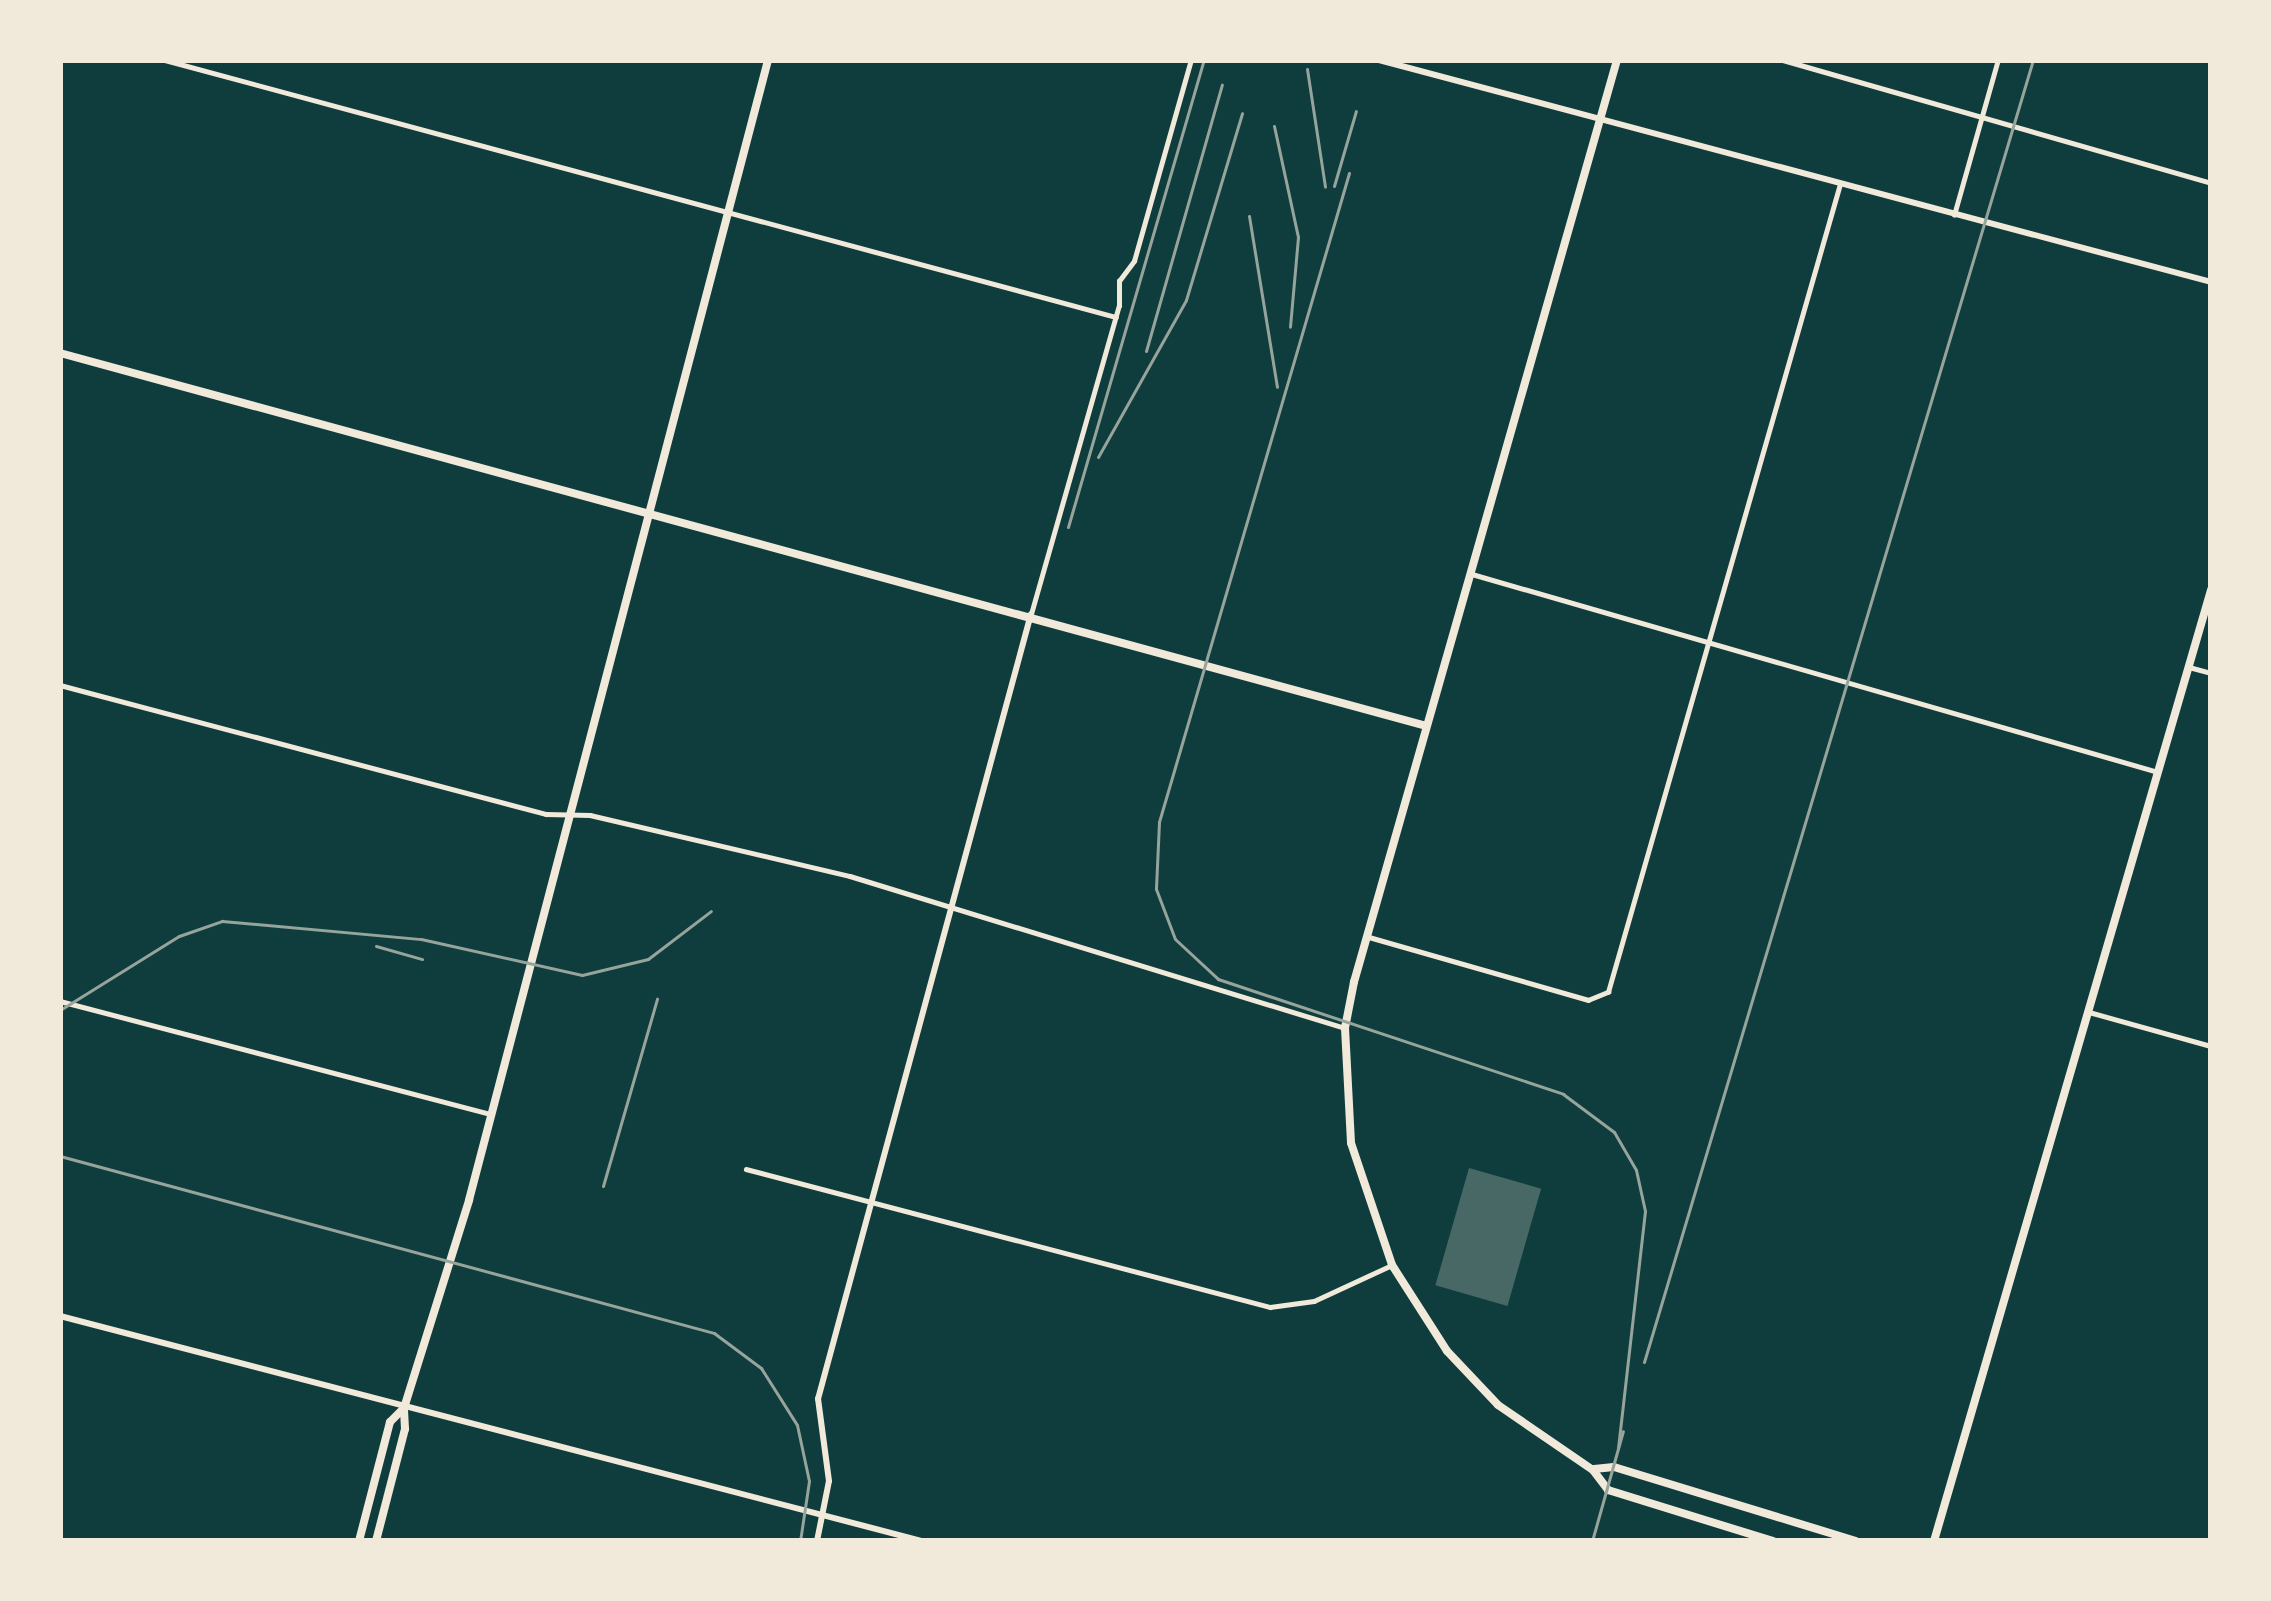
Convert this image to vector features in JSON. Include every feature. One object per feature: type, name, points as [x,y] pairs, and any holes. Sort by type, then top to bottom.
[{"type":"main road","points":[[376,1541],[404,1408],[491,1114],[768,60]]},
{"type":"main road","points":[[1617,60],[1366,936],[1345,1028],[1352,1143],[1392,1265],[1485,1392],[1593,1470],[1608,1490],[1773,1541]]},
{"type":"main road","points":[[60,352],[650,509],[1426,726]]},
{"type":"main road","points":[[1934,1541],[2211,590]]},
{"type":"main road","points":[[358,1541],[390,1422],[404,1408]]},
{"type":"main road","points":[[1593,1470],[1614,1467],[1856,1541]]},
{"type":"street","points":[[165,60],[1116,317]]},
{"type":"street","points":[[817,1541],[830,1481],[818,1399],[947,902],[1116,317],[1118,281],[1134,261],[1191,60]]},
{"type":"street","points":[[1379,60],[2211,282]]},
{"type":"street","points":[[1783,60],[2211,183]]},
{"type":"street","points":[[1954,215],[1998,60]]},
{"type":"street","points":[[1366,936],[1588,1000],[1603,998],[1611,984],[1840,184]]},
{"type":"street","points":[[1470,574],[2158,772]]},
{"type":"street","points":[[2189,667],[2211,673]]},
{"type":"street","points":[[60,685],[569,814],[947,902],[1345,1028]]},
{"type":"street","points":[[60,1001],[491,1114]]},
{"type":"street","points":[[2088,1011],[2211,1046]]},
{"type":"street","points":[[746,1169],[1270,1306],[1315,1301],[1392,1265]]},
{"type":"street","points":[[60,1316],[922,1541]]},
{"type":"building","points":[[1469,1168],[1541,1189],[1507,1306],[1435,1285]]},
{"type":"railway","points":[[1068,527],[1204,60]]},
{"type":"railway","points":[[1644,1362],[2033,60]]},
{"type":"railway","points":[[1307,69],[1325,187]]},
{"type":"railway","points":[[1146,351],[1222,85]]},
{"type":"railway","points":[[1334,186],[1356,111]]},
{"type":"railway","points":[[1098,457],[1186,300],[1242,113]]},
{"type":"railway","points":[[1274,126],[1298,237],[1290,327]]},
{"type":"railway","points":[[1349,173],[1159,822],[1156,889],[1175,939],[1218,979],[1563,1094],[1614,1132],[1636,1170],[1645,1211],[1618,1448]]},
{"type":"railway","points":[[1249,216],[1277,387]]},
{"type":"railway","points":[[60,1010],[179,936],[222,921],[421,939],[582,975],[648,959],[711,911]]},
{"type":"railway","points":[[376,946],[422,959]]},
{"type":"railway","points":[[603,1186],[657,999]]},
{"type":"railway","points":[[60,1156],[714,1333],[761,1368],[797,1425],[809,1481],[800,1541]]},
{"type":"railway","points":[[1592,1541],[1623,1431]]}]
